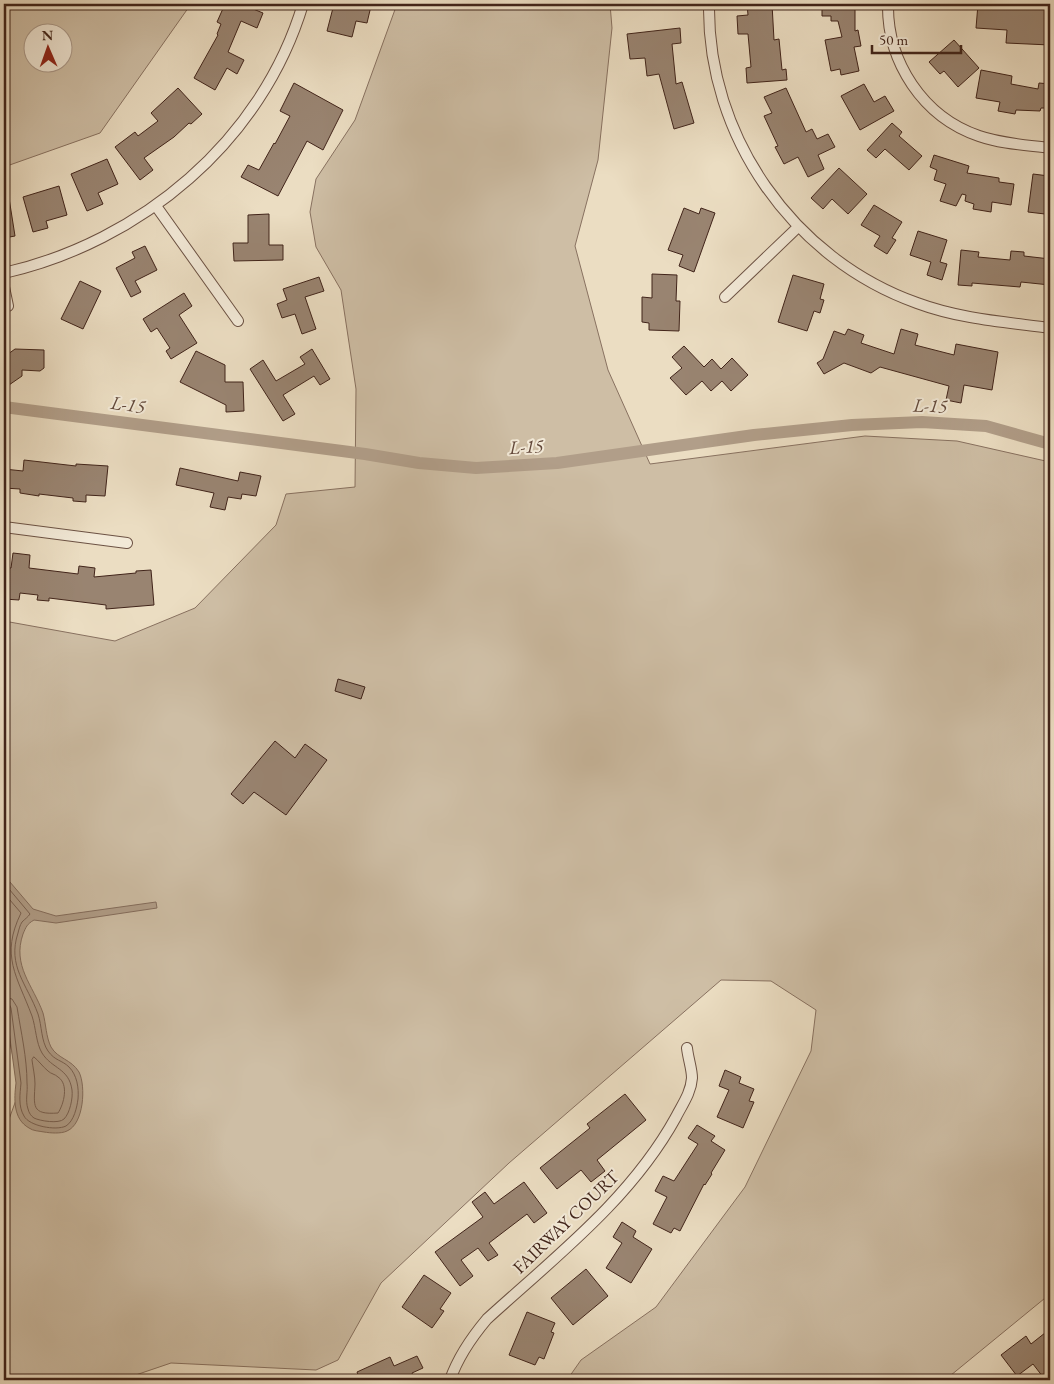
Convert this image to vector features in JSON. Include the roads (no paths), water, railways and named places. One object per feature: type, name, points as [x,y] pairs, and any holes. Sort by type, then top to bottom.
[{"type":"street","points":[[4,273],[55,259],[86,247],[128,224],[178,189],[203,166],[246,117],[276,67],[303,4]]},
{"type":"street","points":[[709,4],[711,47],[715,68],[723,101],[734,132],[761,180],[780,207],[798,227],[825,252],[852,271],[897,296],[950,313],[1050,328]]},
{"type":"street","points":[[888,4],[888,22],[898,59],[912,85],[936,112],[978,136],[997,141],[1050,148]]},
{"type":"street","points":[[156,206],[238,321]]},
{"type":"street","points":[[725,297],[798,227]]},
{"type":"street","points":[[4,287],[8,306]]},
{"type":"street","points":[[4,527],[127,543]]},
{"type":"street","name":"FAIRWAY COURT","points":[[450,1380],[462,1352],[478,1330],[595,1221],[621,1193],[663,1140],[688,1094],[692,1078],[687,1048]]},
{"type":"water","points":[[4,875],[33,909],[56,916],[156,902],[157,908],[56,923],[34,920],[27,926],[23,934],[20,945],[22,966],[43,1013],[49,1043],[57,1054],[76,1068],[81,1078],[83,1095],[80,1113],[73,1127],[65,1132],[49,1133],[36,1131],[24,1124],[17,1114],[16,1083],[4,994]]},
{"type":"waterway","name":"L-15","points":[[4,407],[365,454],[419,463],[476,468],[557,463],[754,435],[852,425],[922,422],[986,426],[1050,444]]}]
